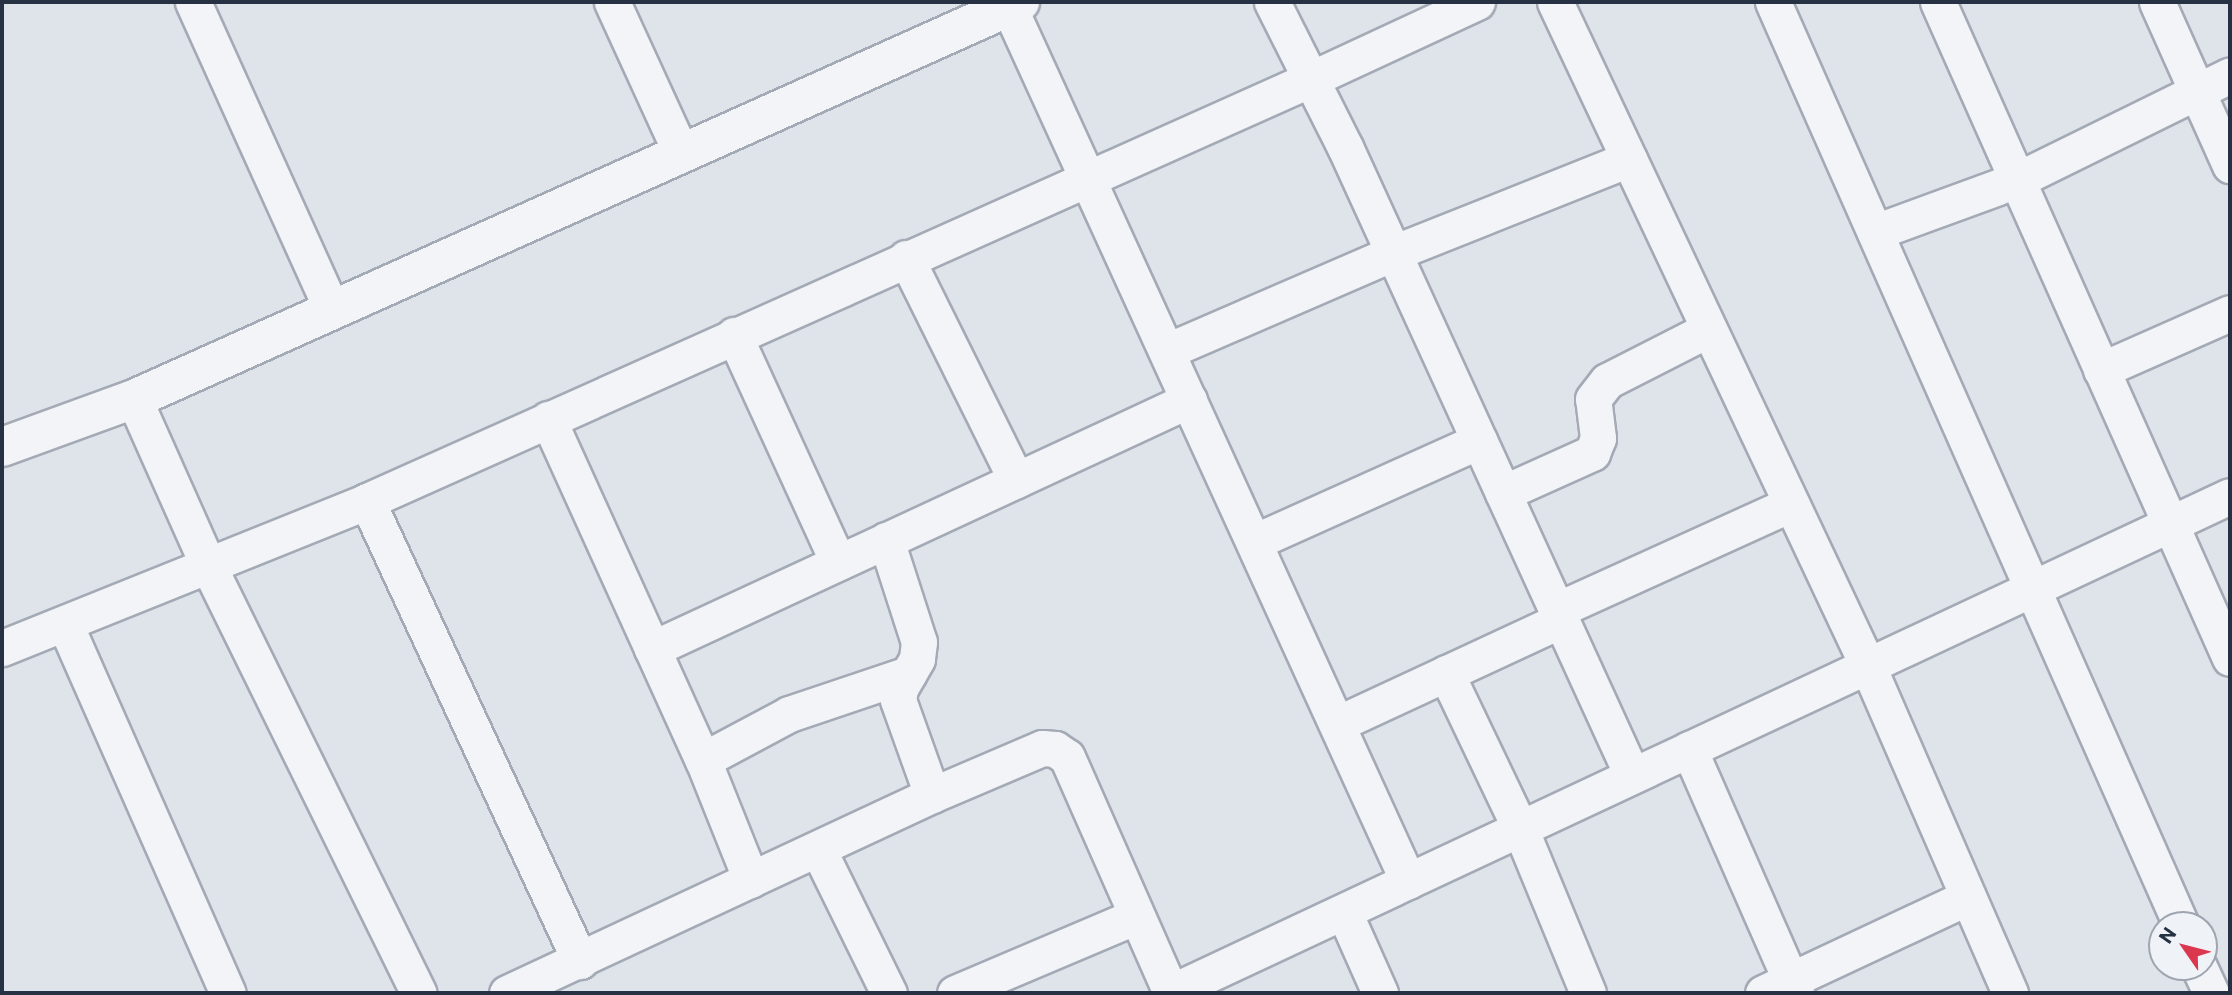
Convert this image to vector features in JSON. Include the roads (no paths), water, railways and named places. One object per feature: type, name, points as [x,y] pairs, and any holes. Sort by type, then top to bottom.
[{"type":"street","points":[[193,2],[332,310]]},
{"type":"street","points":[[612,2],[681,153]]},
{"type":"street","points":[[1272,2],[1393,253],[1632,775]]},
{"type":"street","points":[[2,648],[367,500],[1311,79],[1477,2]]},
{"type":"street","points":[[1555,2],[1867,664],[2010,993]]},
{"type":"street","points":[[1773,2],[2175,911]]},
{"type":"street","points":[[1938,2],[2230,658]]},
{"type":"street","points":[[2157,2],[2230,164]]},
{"type":"street","points":[[2,447],[134,399],[1015,4],[1087,177],[1408,881]]},
{"type":"street","points":[[1875,232],[2017,180],[2230,75]]},
{"type":"street","points":[[1167,351],[1393,253],[1629,159]]},
{"type":"street","points":[[906,258],[1016,480]]},
{"type":"street","points":[[2101,370],[2230,313]]},
{"type":"street","points":[[1503,493],[1592,453],[1598,438],[1593,399],[1607,381],[1709,329]]},
{"type":"street","points":[[734,335],[838,562]]},
{"type":"street","points":[[134,399],[208,565],[419,993]]},
{"type":"street","points":[[652,649],[1189,400]]},
{"type":"street","points":[[548,419],[703,760],[751,880]]},
{"type":"street","points":[[1254,542],[1479,441]]},
{"type":"street","points":[[507,993],[932,795],[1042,748],[1055,748],[1067,757],[1171,992],[2230,496]]},
{"type":"street","points":[[367,500],[580,961]]},
{"type":"street","points":[[1337,724],[1791,504]]},
{"type":"street","points":[[886,540],[919,642],[916,659],[900,688],[898,700],[932,795]]},
{"type":"street","points":[[65,624],[228,993]]},
{"type":"street","points":[[1446,673],[1520,828],[1588,993]]},
{"type":"street","points":[[703,760],[789,714],[908,674]]},
{"type":"street","points":[[1689,749],[1783,989],[1968,897]]},
{"type":"street","points":[[818,849],[889,993]]},
{"type":"street","points":[[1344,912],[1380,993]]},
{"type":"street","points":[[955,993],[1136,916]]}]
